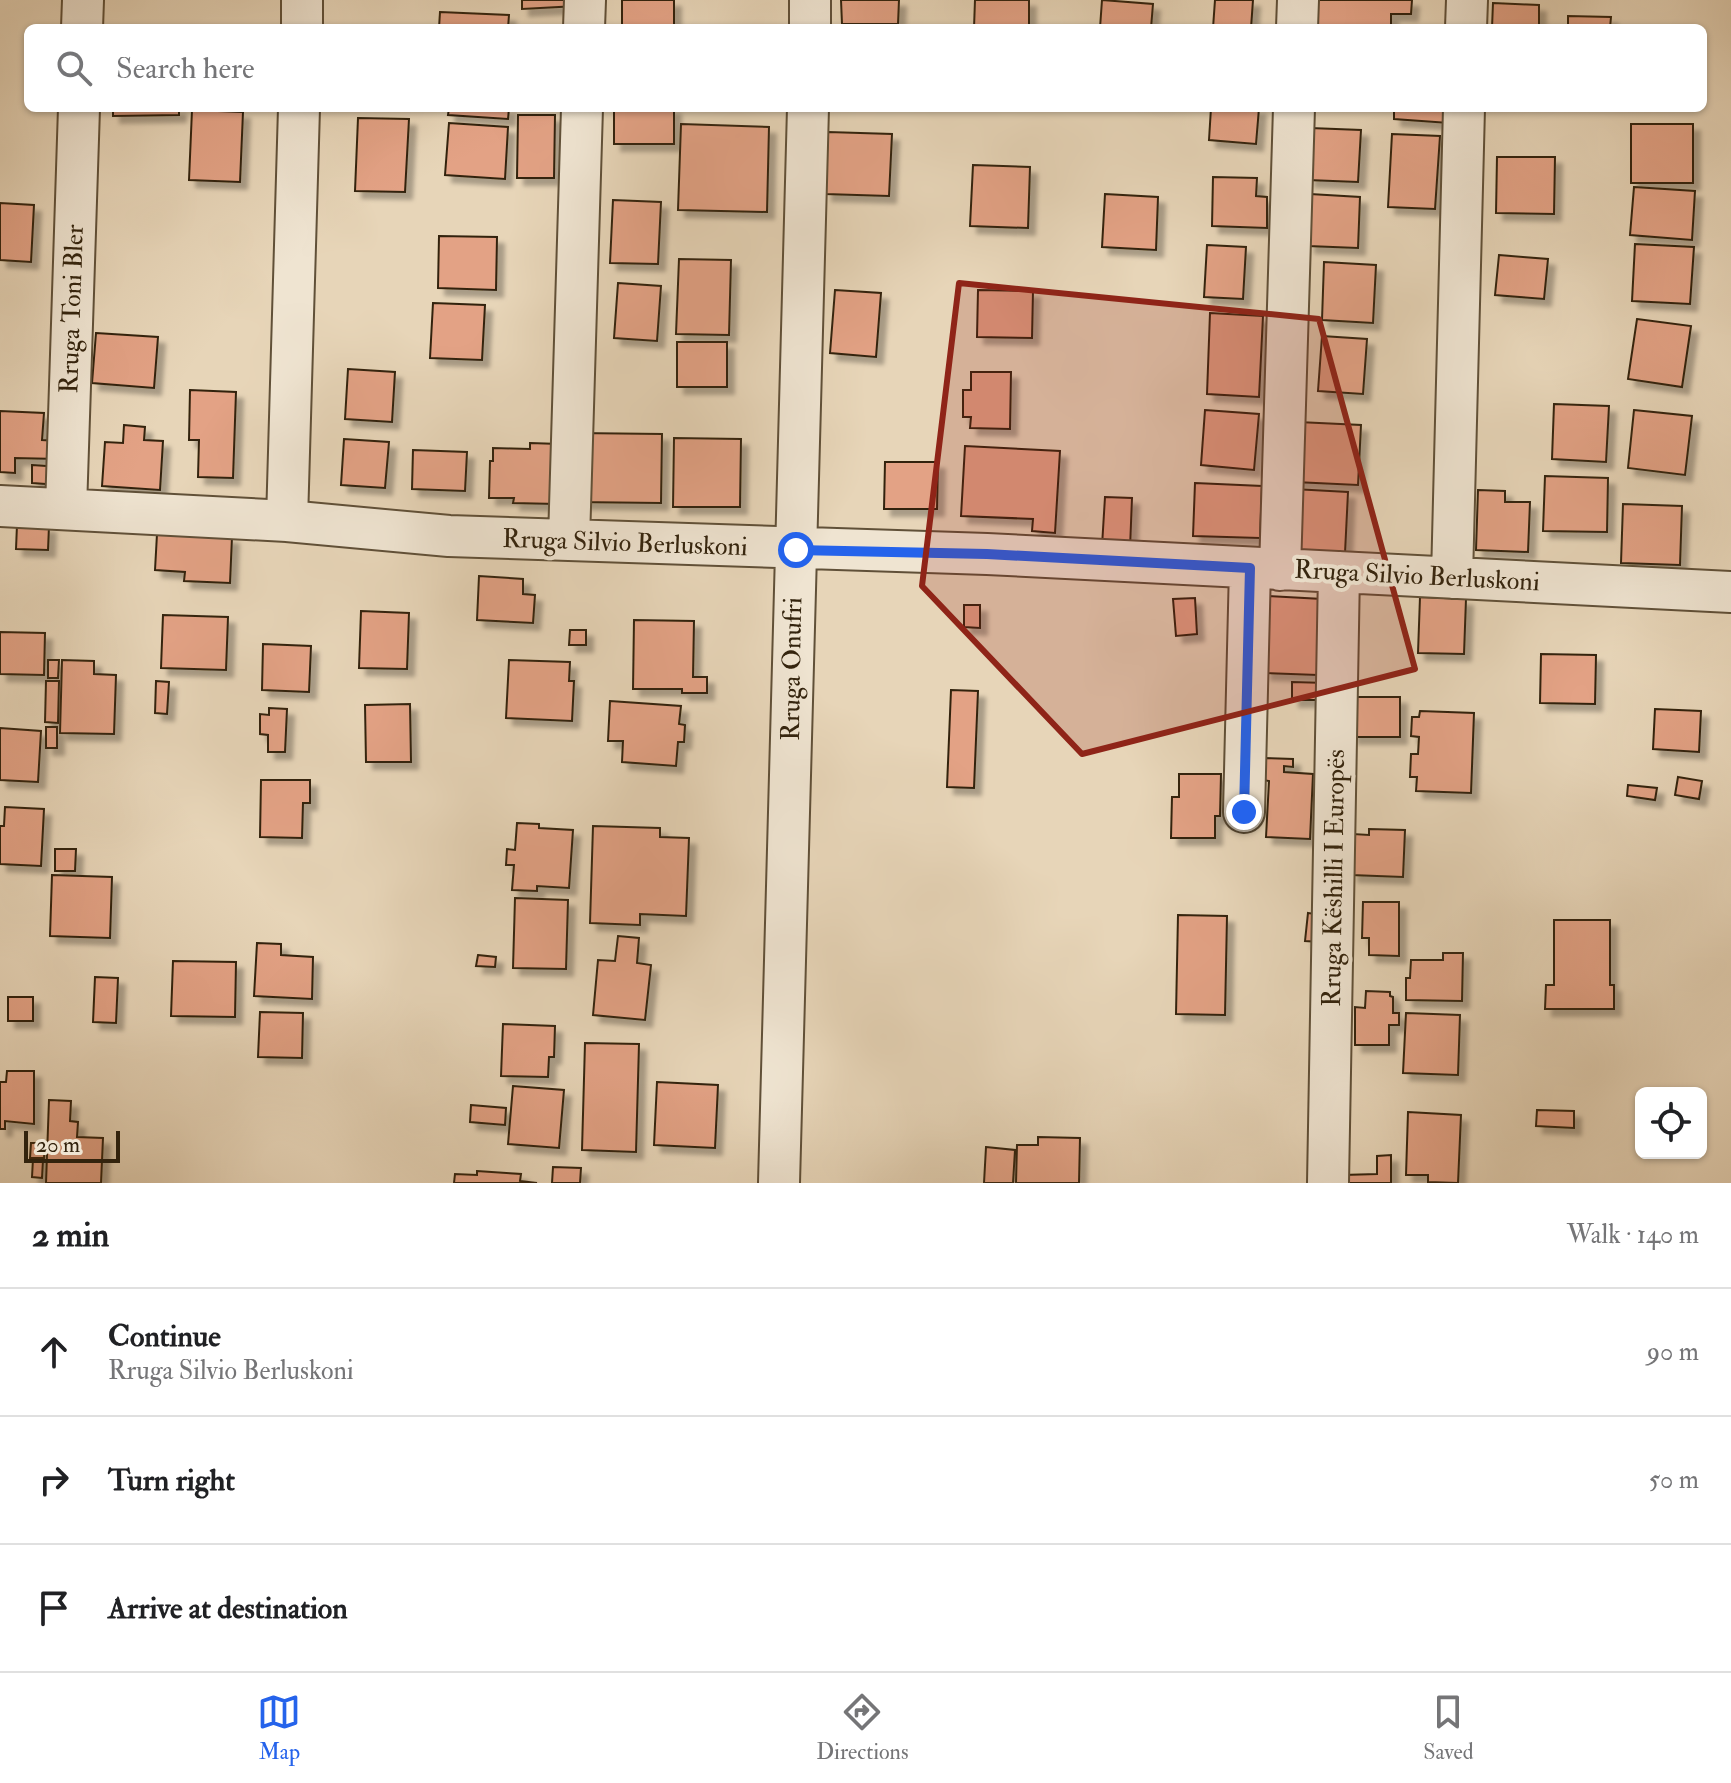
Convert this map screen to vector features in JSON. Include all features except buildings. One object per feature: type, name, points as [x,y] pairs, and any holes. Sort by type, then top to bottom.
[{"type":"street","points":[[82,24],[83,0]]},
{"type":"street","points":[[302,0],[302,24]]},
{"type":"street","points":[[584,24],[585,0]]},
{"type":"street","points":[[810,0],[810,24]]},
{"type":"street","points":[[1297,24],[1298,0]]},
{"type":"street","points":[[1466,24],[1467,0]]},
{"type":"street","name":"Rruga Toni Bler","points":[[66,509],[79,112]]},
{"type":"street","points":[[287,521],[299,112]]},
{"type":"street","points":[[569,540],[582,112]]},
{"type":"street","name":"Rruga Onufri","points":[[779,1183],[808,112]]},
{"type":"street","points":[[1244,812],[1265,569],[1294,112]]},
{"type":"street","points":[[1452,578],[1464,112]]},
{"type":"street","name":"Rruga Silvio Berluskoni","points":[[0,506],[287,521],[433,535],[796,550],[987,554],[1731,592]]},
{"type":"street","name":"Rruga Këshilli I Europës","points":[[1328,1183],[1339,572]]},
{"type":"highlighted area","points":[[959,283],[1319,319],[1415,669],[1082,754],[922,586]]},
{"type":"route","points":[[796,550],[987,554],[1250,568],[1244,812]]}]
